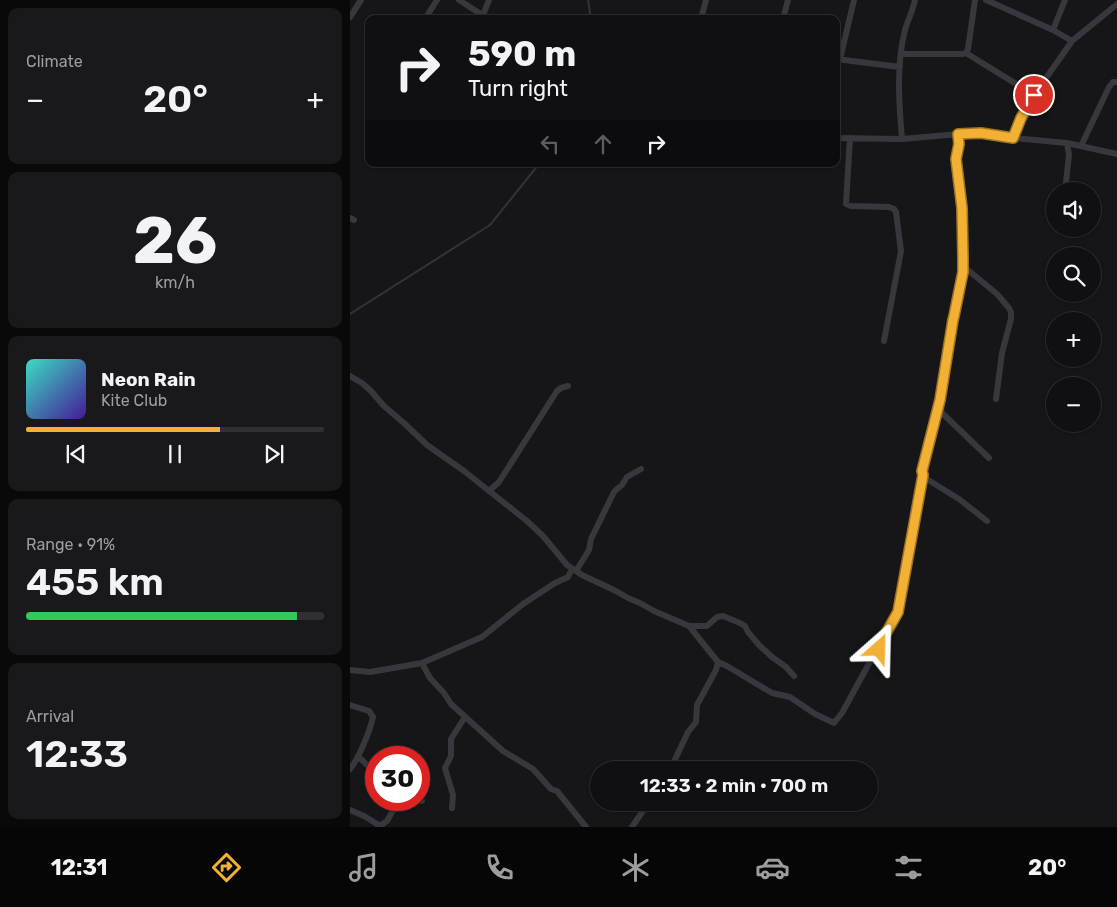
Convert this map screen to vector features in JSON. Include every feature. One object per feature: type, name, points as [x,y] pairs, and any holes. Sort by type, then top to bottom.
[{"type":"street","points":[[350,17],[361,0]]},
{"type":"street","points":[[428,15],[437,0]]},
{"type":"street","points":[[459,0],[483,15],[489,0]]},
{"type":"street","points":[[702,15],[706,0]]},
{"type":"street","points":[[784,15],[788,0]]},
{"type":"street","points":[[840,52],[854,0]]},
{"type":"street","points":[[902,139],[899,103],[901,54],[905,30],[915,0]]},
{"type":"street","points":[[966,53],[975,0]]},
{"type":"street","points":[[986,0],[1053,30],[1072,41]]},
{"type":"street","points":[[1053,30],[1065,0]]},
{"type":"street","points":[[1013,138],[1021,118],[1034,95],[1072,41],[1117,4]]},
{"type":"street","points":[[901,54],[966,53],[1034,95]]},
{"type":"street","points":[[840,59],[900,67]]},
{"type":"street","points":[[1081,146],[1109,87],[1113,82],[1117,82]]},
{"type":"street","points":[[840,138],[902,139],[981,133],[1067,143],[1117,154]]},
{"type":"street","points":[[689,626],[718,662],[772,693],[790,697],[815,714],[834,723],[842,713],[872,658],[879,649],[898,612],[923,475],[922,471],[940,400],[963,266],[962,208],[956,159],[959,144],[958,134]]},
{"type":"street","points":[[850,138],[846,204],[851,206],[889,207],[896,212],[900,251],[884,341]]},
{"type":"street","points":[[1066,182],[1069,155],[1067,143]]},
{"type":"street","points":[[963,266],[997,294],[1010,308],[1011,312],[1011,319],[1002,353],[996,399]]},
{"type":"street","points":[[350,376],[371,391],[384,406],[427,445],[489,490],[532,525],[567,566],[654,611],[689,626],[707,626],[717,617],[726,616],[743,625],[759,645],[794,676]]},
{"type":"street","points":[[489,490],[499,482],[557,391],[568,386]]},
{"type":"street","points":[[940,400],[942,413],[989,458]]},
{"type":"street","points":[[350,670],[370,672],[422,663],[482,637],[523,604],[568,577],[589,550],[591,539],[614,492],[627,477],[641,469]]},
{"type":"street","points":[[923,475],[959,499],[987,521]]},
{"type":"street","points":[[674,761],[688,732],[696,722],[697,704],[716,670],[718,662]]},
{"type":"street","points":[[422,663],[430,678],[451,704],[503,751],[533,769],[551,789],[557,792],[586,827]]},
{"type":"street","points":[[350,705],[368,711],[373,717],[358,756],[350,769]]},
{"type":"street","points":[[452,808],[453,795],[445,768],[451,756],[451,738],[465,717]]},
{"type":"street","points":[[358,756],[365,763]]},
{"type":"street","points":[[350,810],[380,826],[387,821],[393,811]]},
{"type":"street","points":[[632,827],[643,811]]},
{"type":"waterway","points":[[588,0],[590,15]]},
{"type":"waterway","points":[[350,314],[490,225],[537,167]]},
{"type":"route","points":[[879,649],[898,612],[914,531],[923,475],[922,471],[940,400],[963,272],[962,208],[956,159],[959,144],[958,134],[981,133],[1013,138],[1021,118],[1034,95]]}]
